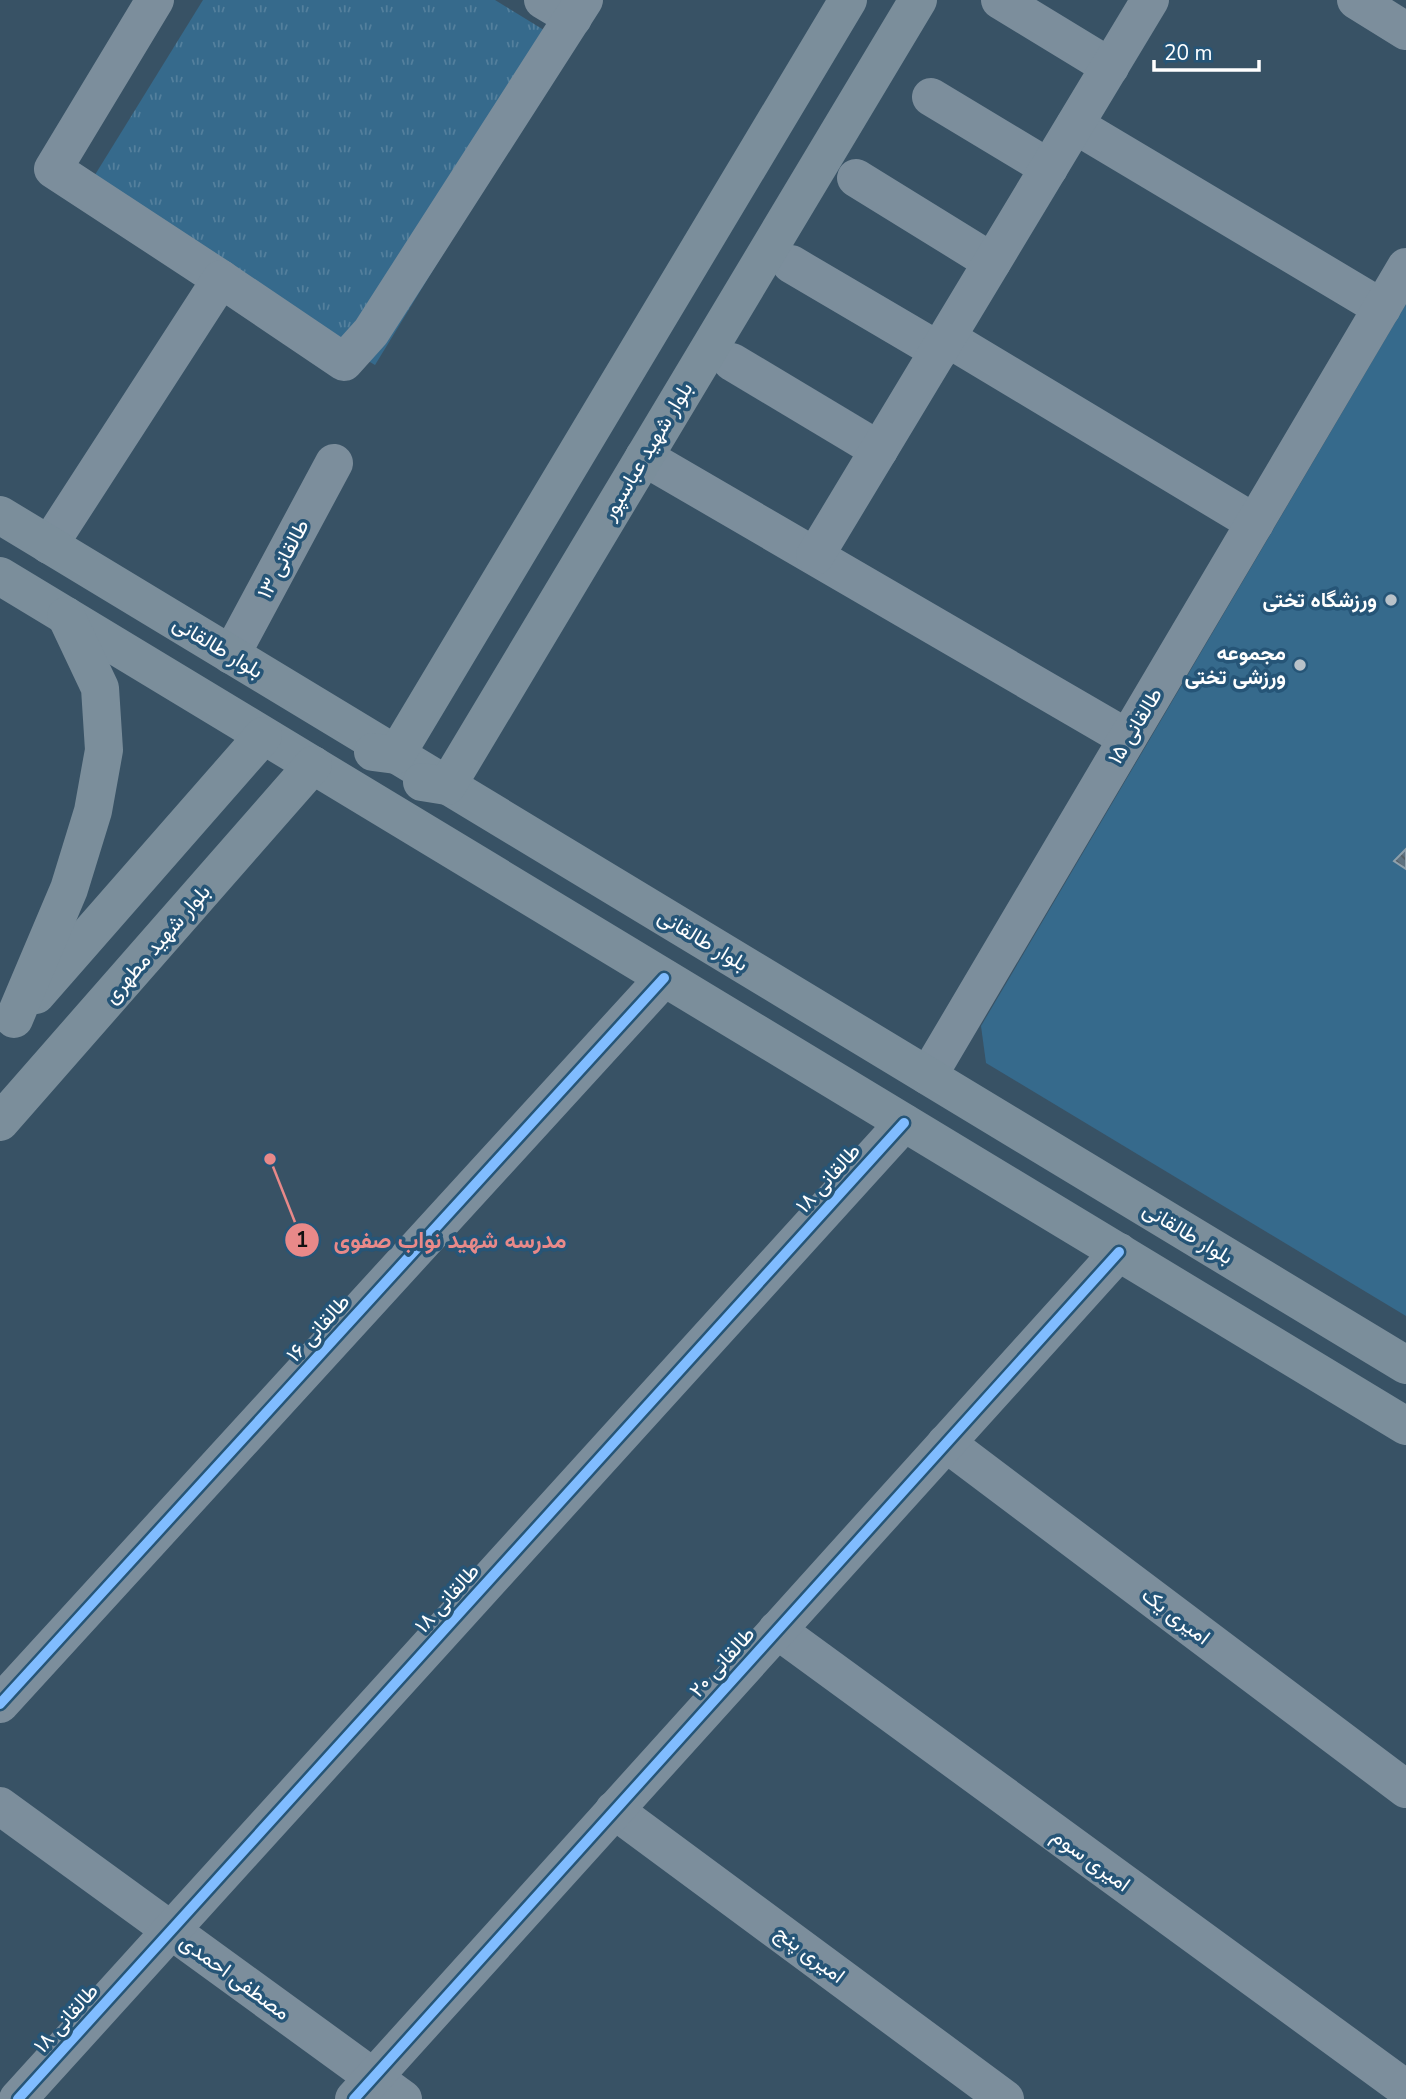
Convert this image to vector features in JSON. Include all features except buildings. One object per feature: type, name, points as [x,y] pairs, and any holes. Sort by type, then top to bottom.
[{"type":"main road","points":[[263,736],[396,755],[848,0]]},
{"type":"main road","name":"بلوار شهید عباسپور","points":[[447,786],[918,0]]},
{"type":"main road","name":"بلوار طالقانی","points":[[0,515],[1406,1365]]},
{"type":"main road","points":[[0,576],[1406,1426]]},
{"type":"main road","points":[[106,639],[119,639],[130,632],[137,621],[138,607],[132,595]]},
{"type":"main road","points":[[7,1028],[69,889],[93,811],[104,750],[100,688],[66,616]]},
{"type":"main road","points":[[436,688],[444,702],[456,712],[471,718],[487,719]]},
{"type":"main road","points":[[7,1028],[263,736]]},
{"type":"main road","points":[[313,765],[447,786]]},
{"type":"main road","name":"بلوار شهید مطهری","points":[[0,1122],[313,765]]},
{"type":"main road","points":[[183,828],[207,835],[223,854],[226,866]]},
{"type":"street","points":[[155,0],[53,169],[344,362],[371,332],[567,6]]},
{"type":"street","points":[[1000,0],[1110,67]]},
{"type":"street","points":[[815,556],[1150,0]]},
{"type":"street","points":[[1356,0],[1406,31]]},
{"type":"street","points":[[931,97],[1049,168]]},
{"type":"street","points":[[1075,125],[1382,308]]},
{"type":"street","points":[[856,178],[992,262]]},
{"type":"street","points":[[791,264],[943,344],[1255,523]]},
{"type":"street","name":"طالقانی ۱۵","points":[[928,1076],[1406,267]]},
{"type":"street","points":[[49,545],[221,279]]},
{"type":"street","points":[[732,362],[879,450]]},
{"type":"street","points":[[644,457],[1127,738]]},
{"type":"street","name":"طالقانی ۱۳","points":[[231,655],[334,463]]},
{"type":"street","name":"طالقانی ۱۶","points":[[0,1704],[664,978]]},
{"type":"street","name":"طالقانی ۱۸","points":[[19,2099],[905,1123]]},
{"type":"street","name":"طالقانی ۲۰","points":[[377,2092],[614,1810],[1119,1252]]},
{"type":"street","name":"امیری یک","points":[[946,1443],[1406,1789]]},
{"type":"street","name":"امیری سوم","points":[[777,1630],[1406,2089]]},
{"type":"street","name":"مصطفی احمدی","points":[[0,1806],[172,1931],[377,2092]]},
{"type":"street","name":"امیری پنج","points":[[614,1810],[1005,2099]]},
{"type":"green space","points":[[203,0],[495,0],[570,46],[375,365],[85,191]]},
{"type":"green space","name":"مجموعه ورزشی تختی","points":[[1406,304],[1406,1316],[986,1063],[981,1026]]},
{"type":"cycle path","points":[[0,1704],[664,978]]},
{"type":"cycle path","points":[[18,2099],[904,1123]]},
{"type":"cycle path","points":[[354,2099],[1119,1252]]},
{"type":"place","name":"ورزشگاه تختی","points":[[1391,600]]},
{"type":"place","name":"مجموعه ورزشی تختی","points":[[1300,665]]},
{"type":"place","name":"مدرسه شهید نواب صفوی","points":[[270,1159]]}]
